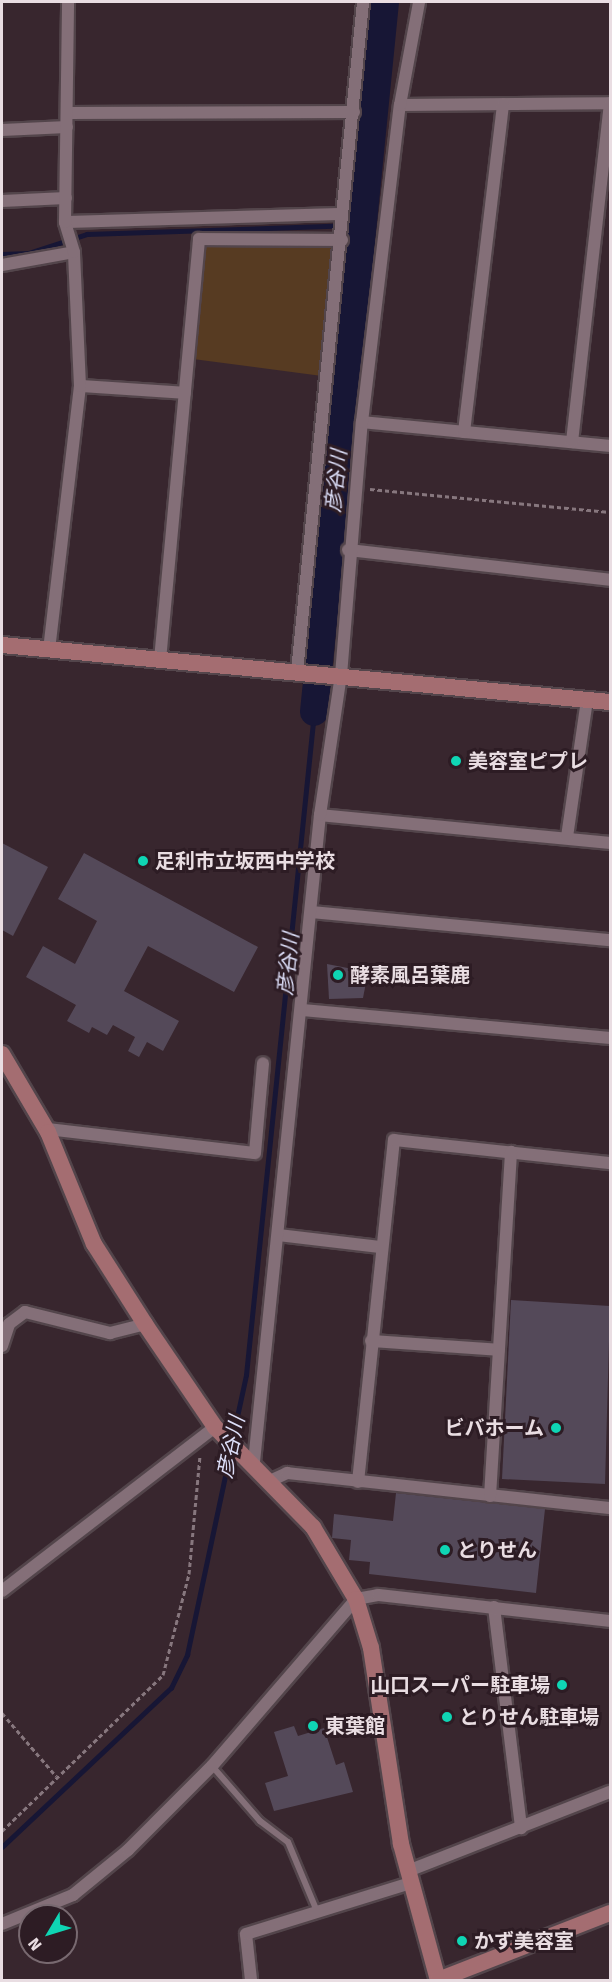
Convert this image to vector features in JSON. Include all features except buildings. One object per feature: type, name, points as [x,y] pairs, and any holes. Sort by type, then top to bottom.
[{"type":"street","points":[[49,650],[80,386],[74,252],[65,222],[68,2]]},
{"type":"street","points":[[303,672],[342,240],[341,214],[354,112],[363,2]]},
{"type":"street","points":[[249,1457],[278,1235],[303,1010],[320,815],[362,422],[400,105],[419,2]]},
{"type":"street","points":[[400,105],[610,103],[572,442]]},
{"type":"street","points":[[464,432],[503,104]]},
{"type":"street","points":[[67,112],[354,112]]},
{"type":"street","points":[[2,130],[67,127]]},
{"type":"street","points":[[2,201],[66,198]]},
{"type":"street","points":[[65,222],[341,214]]},
{"type":"street","points":[[160,660],[199,239],[342,240]]},
{"type":"street","points":[[2,265],[74,252]]},
{"type":"street","points":[[80,386],[185,393]]},
{"type":"street","points":[[362,422],[610,446]]},
{"type":"street","points":[[348,550],[610,580]]},
{"type":"street","points":[[2,645],[610,702]]},
{"type":"street","points":[[567,837],[587,700]]},
{"type":"street","points":[[320,815],[567,837],[610,843]]},
{"type":"street","points":[[312,912],[610,940]]},
{"type":"street","points":[[303,1010],[610,1038]]},
{"type":"street","points":[[2,1054],[46,1129],[94,1244],[145,1324],[218,1430],[273,1480],[313,1527],[357,1599],[371,1648],[410,1877],[438,1980],[610,1913]]},
{"type":"street","points":[[46,1129],[255,1153],[263,1063]]},
{"type":"street","points":[[358,1482],[380,1246],[394,1140],[610,1163]]},
{"type":"street","points":[[490,1496],[512,1152]]},
{"type":"street","points":[[278,1235],[380,1246]]},
{"type":"street","points":[[2,1346],[9,1324],[25,1312],[103,1333],[145,1324]]},
{"type":"street","points":[[371,1341],[499,1350]]},
{"type":"street","points":[[2,1591],[201,1439],[218,1430]]},
{"type":"street","points":[[273,1480],[287,1473],[610,1508]]},
{"type":"street","points":[[2,1924],[73,1895],[128,1851],[212,1766],[357,1599],[378,1594],[610,1621]]},
{"type":"street","points":[[494,1607],[521,1828]]},
{"type":"street","points":[[251,1980],[246,1934],[410,1877],[610,1792]]},
{"type":"lane","points":[[212,1766],[260,1821],[288,1842],[316,1909]]},
{"type":"path","points":[[318,483],[610,512]]},
{"type":"path","points":[[2,1831],[56,1776],[163,1675],[189,1574],[201,1439]]},
{"type":"path","points":[[2,1713],[56,1776]]},
{"type":"shaded area","points":[[203,243],[336,245],[322,376],[193,359]]},
{"type":"waterway","name":"彦谷川","points":[[314,712],[385,2]]},
{"type":"waterway","points":[[2,254],[29,253],[87,234],[362,225]]},
{"type":"waterway","name":"彦谷川","points":[[232,1440],[246,1375],[314,712]]},
{"type":"waterway","name":"彦谷川","points":[[2,1847],[171,1688],[187,1655],[231,1448]]},
{"type":"place","name":"美容室ピプレ","points":[[456,761]]},
{"type":"place","name":"足利市立坂西中学校","points":[[143,861]]},
{"type":"place","name":"酵素風呂葉鹿","points":[[338,975]]},
{"type":"place","name":"ビバホーム","points":[[556,1428]]},
{"type":"place","name":"とりせん","points":[[445,1550]]},
{"type":"place","name":"山口スーパー駐車場","points":[[562,1685]]},
{"type":"place","name":"とりせん駐車場","points":[[447,1717]]},
{"type":"place","name":"東葉館","points":[[313,1726]]},
{"type":"place","name":"かず美容室","points":[[462,1941]]}]
